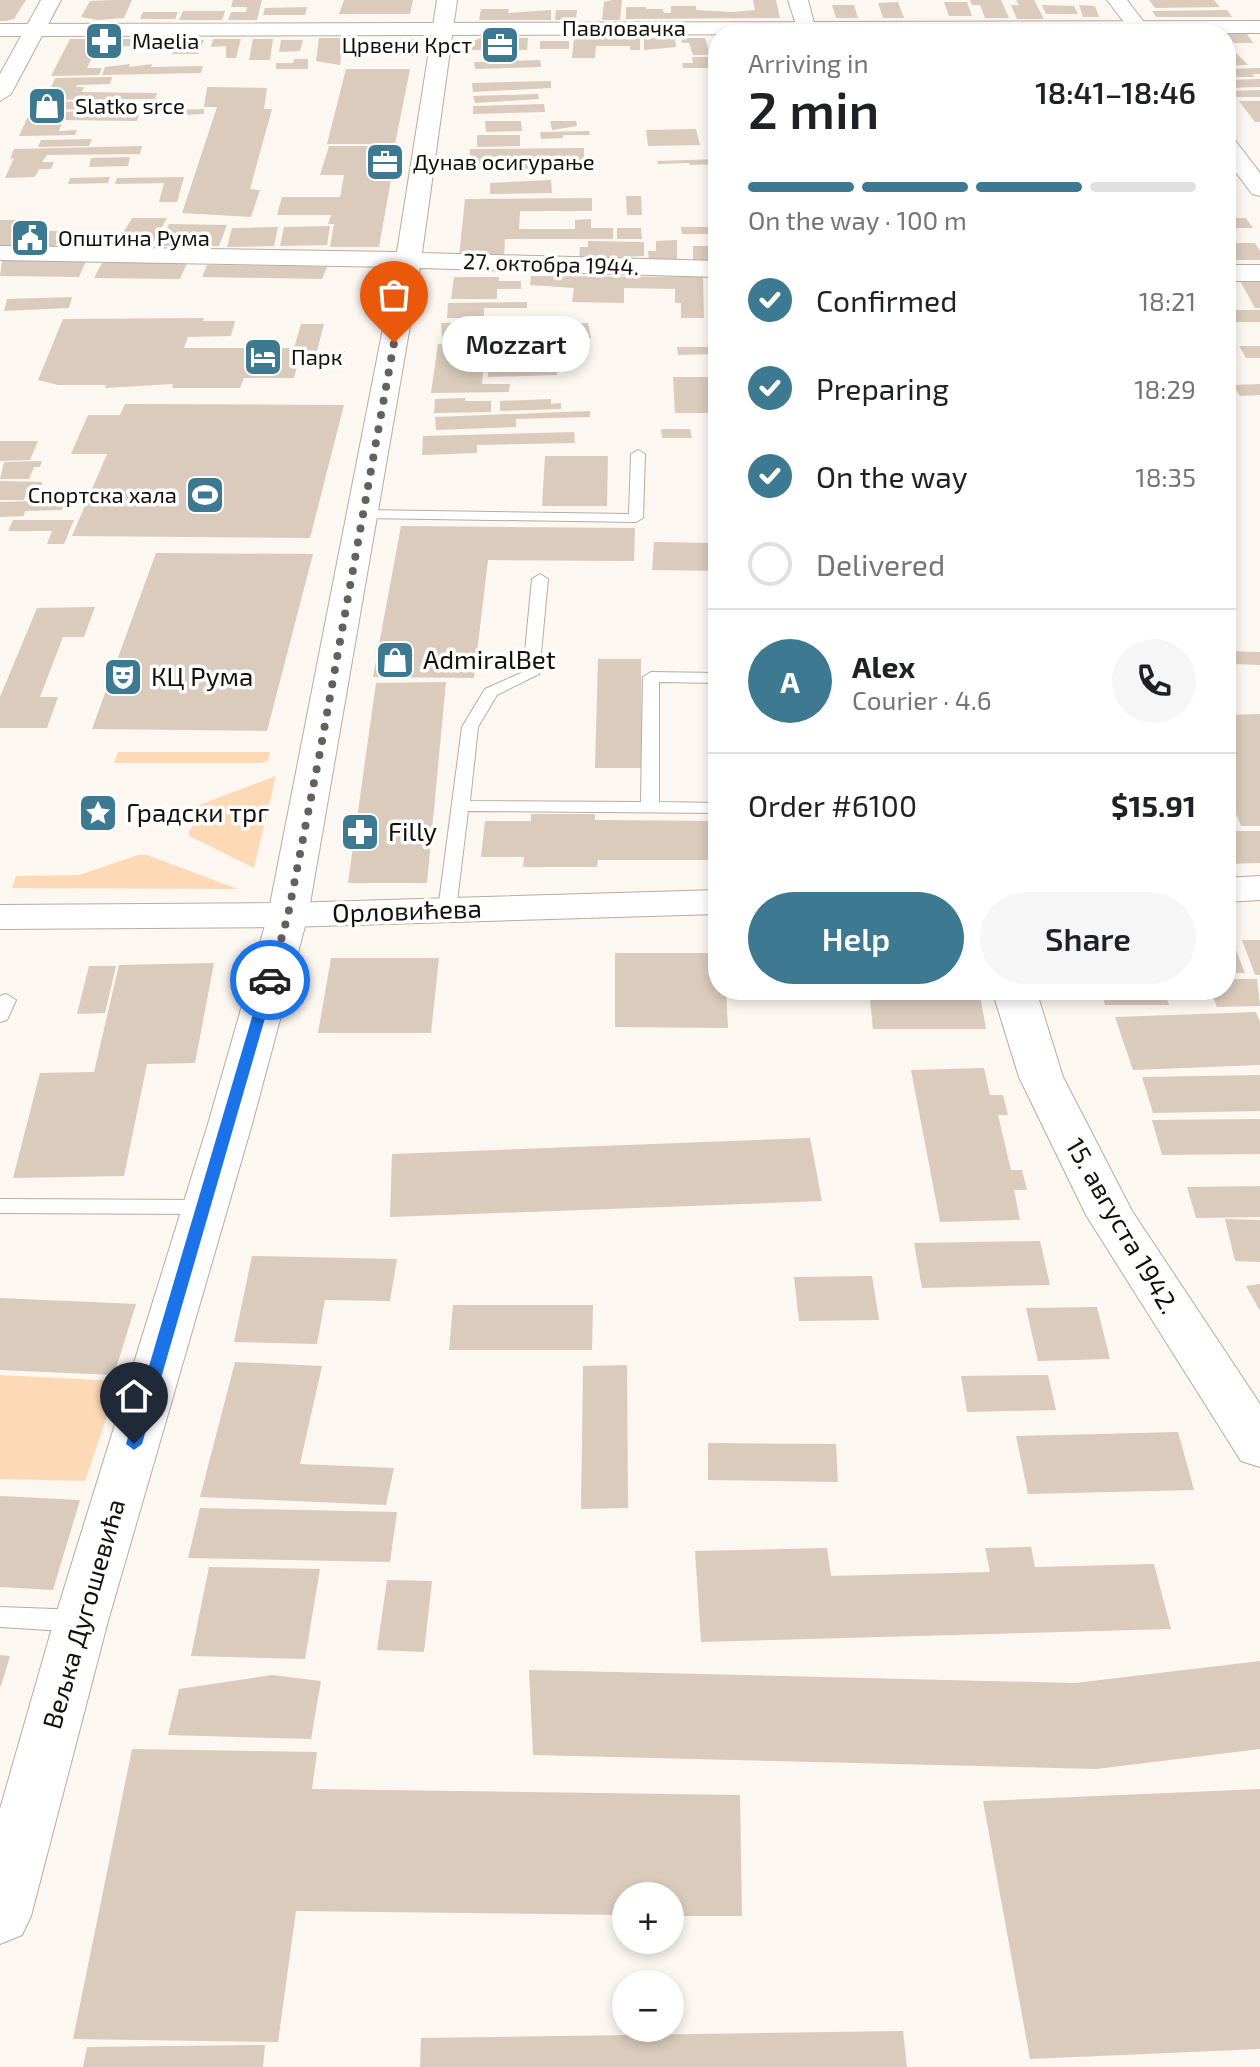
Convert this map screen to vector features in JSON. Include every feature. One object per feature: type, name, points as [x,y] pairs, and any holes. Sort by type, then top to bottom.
[{"type":"street","points":[[0,94],[51,0]]},
{"type":"street","name":"Вељка Дугошевића","points":[[0,1916],[81,1621],[205,1207],[288,915],[408,260],[447,0]]},
{"type":"street","points":[[798,0],[804,24]]},
{"type":"street","points":[[1117,0],[1135,24]]},
{"type":"street","name":"Павловачка","points":[[1236,28],[1260,27]]},
{"type":"street","name":"Павловачка","points":[[0,30],[708,30]]},
{"type":"street","points":[[1236,157],[1260,189]]},
{"type":"street","name":"27. октобра 1944.","points":[[0,253],[708,269]]},
{"type":"street","points":[[1236,273],[1260,273]]},
{"type":"street","points":[[1236,889],[1260,888]]},
{"type":"street","name":"Орловићева","points":[[0,917],[288,915],[708,902]]},
{"type":"street","name":"15. августа 1942.","points":[[1017,1000],[1041,1077],[1110,1215],[1260,1447]]},
{"type":"lane","points":[[363,514],[636,518],[638,454]]},
{"type":"lane","points":[[447,910],[470,727],[491,692],[531,674],[540,579]]},
{"type":"lane","points":[[650,807],[651,677],[708,678]]},
{"type":"lane","points":[[460,806],[708,808]]},
{"type":"lane","points":[[0,1206],[205,1207]]},
{"type":"lane","points":[[0,1617],[81,1621]]},
{"type":"shaded area","points":[[118,752],[270,752],[268,761],[261,763],[114,763]]},
{"type":"shaded area","points":[[276,776],[254,868],[189,836],[189,831],[198,820],[194,807]]},
{"type":"shaded area","points":[[138,855],[147,855],[238,889],[12,888],[16,876],[79,875]]},
{"type":"shaded area","points":[[0,1375],[119,1381],[85,1481],[0,1479]]},
{"type":"building","points":[[0,0],[26,0],[14,19],[0,21]]},
{"type":"building","points":[[132,0],[124,18],[98,20],[81,17],[90,1]]},
{"type":"building","points":[[233,0],[262,0],[257,20],[228,20],[231,12],[246,12],[247,7],[231,7]]},
{"type":"building","points":[[344,0],[413,0],[410,14],[339,14]]},
{"type":"building","points":[[622,0],[620,20],[602,20],[604,2]]},
{"type":"building","points":[[753,0],[776,0],[780,18],[626,19],[626,7],[663,9],[664,13],[671,13],[671,6],[696,6],[696,10],[732,12],[755,10]]},
{"type":"building","points":[[970,0],[1001,0],[1009,18],[985,18],[980,5],[972,5]]},
{"type":"building","points":[[1016,0],[1034,0],[1044,19],[1017,19],[1011,5],[1019,5]]},
{"type":"building","points":[[1149,0],[1214,0],[1220,7],[1155,8]]},
{"type":"building","points":[[898,2],[904,18],[883,18],[878,3]]},
{"type":"building","points":[[944,2],[967,2],[972,16],[949,16]]},
{"type":"building","points":[[832,5],[854,5],[858,18],[836,18]]},
{"type":"building","points":[[1042,5],[1074,6],[1078,14],[1046,14]]},
{"type":"building","points":[[1079,5],[1095,6],[1099,17],[1083,17]]},
{"type":"building","points":[[307,7],[305,15],[263,15],[265,8]]},
{"type":"building","points":[[481,9],[509,9],[508,13],[551,10],[551,20],[479,20]]},
{"type":"building","points":[[556,10],[577,10],[576,20],[555,20]]},
{"type":"building","points":[[1227,10],[1232,17],[1156,17],[1152,11]]},
{"type":"building","points":[[183,11],[225,11],[222,20],[179,20]]},
{"type":"building","points":[[143,12],[178,12],[175,19],[140,19]]},
{"type":"building","points":[[1236,34],[1247,34],[1253,43],[1236,43]]},
{"type":"building","points":[[319,38],[343,38],[340,65],[316,61]]},
{"type":"building","name":"Црвени Крст","points":[[481,38],[528,38],[527,50],[472,50],[473,41]]},
{"type":"building","points":[[574,38],[640,38],[640,50],[630,50],[630,46],[596,46],[595,58],[572,58]]},
{"type":"building","points":[[644,38],[675,38],[676,47],[644,50]]},
{"type":"building","points":[[681,38],[705,38],[708,55],[693,55],[689,43],[682,43]]},
{"type":"building","points":[[70,39],[137,39],[133,46],[110,47],[108,52],[95,52],[87,68],[102,68],[99,75],[51,76]]},
{"type":"building","points":[[213,39],[241,39],[236,58],[226,58],[226,46],[211,47]]},
{"type":"building","points":[[253,39],[273,39],[270,60],[249,60]]},
{"type":"building","points":[[395,39],[416,39],[413,56],[391,56]]},
{"type":"building","points":[[171,40],[204,40],[198,54],[172,54],[174,49],[167,49]]},
{"type":"building","points":[[281,40],[303,40],[300,51],[279,52]]},
{"type":"building","points":[[540,41],[569,41],[569,49],[540,49]]},
{"type":"building","points":[[1236,53],[1248,65],[1236,66]]},
{"type":"building","points":[[692,57],[708,57],[708,68],[683,68],[682,63],[693,63]]},
{"type":"building","points":[[294,59],[308,59],[308,69],[276,69],[276,63],[293,63]]},
{"type":"building","points":[[540,60],[541,67],[475,69],[474,62]]},
{"type":"building","points":[[130,64],[129,67],[152,64],[151,67],[203,66],[201,73],[102,75],[105,67]]},
{"type":"building","points":[[1260,68],[1260,74],[1236,77],[1236,69]]},
{"type":"building","points":[[346,69],[410,69],[395,144],[327,144]]},
{"type":"building","points":[[112,77],[110,84],[76,87],[84,87],[82,92],[157,93],[155,99],[46,100],[55,78]]},
{"type":"building","points":[[1260,79],[1260,87],[1236,88],[1236,80]]},
{"type":"building","points":[[551,81],[551,88],[473,92],[472,83]]},
{"type":"building","points":[[207,87],[267,88],[264,109],[272,109],[250,189],[260,190],[251,217],[182,213],[217,107],[204,107]]},
{"type":"building","points":[[1260,90],[1260,97],[1236,97],[1236,91]]},
{"type":"building","points":[[538,94],[539,99],[475,103],[473,96]]},
{"type":"building","points":[[99,101],[96,109],[41,110],[44,102]]},
{"type":"building","points":[[1239,101],[1260,101],[1260,122],[1255,122]]},
{"type":"building","points":[[544,104],[545,112],[473,114],[473,106]]},
{"type":"building","points":[[204,109],[204,114],[151,116],[152,111]]},
{"type":"building","points":[[140,111],[137,121],[63,120],[59,131],[77,130],[75,135],[19,136],[30,112]]},
{"type":"building","points":[[485,121],[521,121],[522,131],[486,132]]},
{"type":"building","points":[[550,121],[576,121],[577,126],[552,130]]},
{"type":"building","points":[[696,129],[700,145],[648,146],[646,130]]},
{"type":"building","points":[[589,131],[590,135],[541,139],[540,132]]},
{"type":"building","points":[[477,135],[520,135],[520,146],[477,147]]},
{"type":"building","points":[[92,139],[89,146],[38,147],[41,140]]},
{"type":"building","points":[[142,146],[140,154],[47,155],[42,162],[54,162],[51,169],[39,169],[35,177],[5,178],[14,158],[10,159],[14,149]]},
{"type":"building","points":[[329,146],[397,146],[379,247],[330,247],[334,224],[328,224],[331,215],[277,215],[282,197],[340,197],[344,175],[320,175]]},
{"type":"building","points":[[584,148],[584,168],[469,169],[470,149]]},
{"type":"building","points":[[130,157],[128,166],[89,167],[91,158]]},
{"type":"building","points":[[708,159],[708,164],[658,164],[657,161]]},
{"type":"building","points":[[110,177],[108,183],[68,184],[70,178]]},
{"type":"building","points":[[184,177],[177,202],[159,202],[164,183],[115,184],[117,178]]},
{"type":"building","points":[[551,180],[552,193],[490,194],[490,183]]},
{"type":"building","points":[[626,196],[641,196],[642,215],[627,215]]},
{"type":"building","points":[[592,198],[592,211],[520,211],[519,229],[575,229],[575,220],[591,219],[591,228],[613,228],[613,239],[505,239],[504,256],[459,257],[465,199]]},
{"type":"building","points":[[132,218],[167,218],[153,243],[117,243]]},
{"type":"building","points":[[1236,218],[1246,218],[1253,228],[1236,228]]},
{"type":"building","name":"Општина Рума","points":[[0,220],[24,220],[18,231],[64,231],[55,246],[0,246]]},
{"type":"building","points":[[169,224],[227,225],[219,246],[159,246]]},
{"type":"building","points":[[330,226],[327,245],[280,246],[284,227]]},
{"type":"building","points":[[278,227],[274,246],[227,247],[232,228]]},
{"type":"building","points":[[681,227],[708,227],[708,234],[682,234]]},
{"type":"building","points":[[617,228],[641,228],[642,239],[617,239]]},
{"type":"building","points":[[677,240],[677,260],[649,260],[648,251],[656,251],[656,241]]},
{"type":"building","points":[[588,241],[644,242],[644,256],[579,259],[580,247],[588,247]]},
{"type":"building","points":[[1236,243],[1255,243],[1260,251],[1260,260],[1236,260]]},
{"type":"building","points":[[693,246],[708,246],[708,261],[693,261]]},
{"type":"building","points":[[2,261],[86,261],[79,277],[0,276]]},
{"type":"building","points":[[102,263],[187,263],[180,279],[94,278]]},
{"type":"building","points":[[207,265],[327,267],[322,279],[202,277]]},
{"type":"building","points":[[531,276],[703,277],[704,318],[681,318],[681,303],[675,303],[675,289],[624,288],[624,303],[572,302],[574,288],[530,285]]},
{"type":"building","points":[[454,277],[499,277],[499,281],[521,281],[521,289],[497,289],[497,299],[451,299]]},
{"type":"building","points":[[1240,281],[1260,281],[1260,308],[1255,308]]},
{"type":"building","points":[[72,297],[69,308],[4,311],[7,299]]},
{"type":"building","points":[[527,302],[527,308],[484,308],[484,318],[447,318],[448,303]]},
{"type":"building","points":[[1236,310],[1260,310],[1260,322],[1236,322]]},
{"type":"building","points":[[204,318],[203,321],[235,321],[231,336],[188,337],[184,348],[294,348],[301,324],[324,324],[317,351],[345,351],[343,363],[298,363],[294,378],[244,378],[240,388],[172,388],[173,384],[105,388],[106,385],[58,385],[38,380],[63,319]]},
{"type":"building","points":[[539,319],[541,328],[503,329],[504,335],[442,337],[441,323]]},
{"type":"building","points":[[588,323],[591,338],[561,339],[559,324]]},
{"type":"building","points":[[438,344],[486,344],[482,384],[510,384],[509,392],[431,393]]},
{"type":"building","points":[[1239,346],[1260,346],[1260,358],[1246,358]]},
{"type":"building","points":[[677,347],[708,347],[708,354],[678,355]]},
{"type":"building","points":[[556,366],[557,375],[488,377],[488,368]]},
{"type":"building","points":[[673,377],[708,377],[708,413],[675,413]]},
{"type":"building","points":[[1260,384],[1260,395],[1240,396],[1236,385]]},
{"type":"building","points":[[465,398],[465,401],[491,401],[491,412],[434,413],[435,399]]},
{"type":"building","points":[[551,399],[551,404],[561,403],[561,409],[500,411],[500,401]]},
{"type":"building","name":"Спортска хала","points":[[125,404],[344,405],[310,538],[72,536],[107,454],[71,454],[88,415],[120,415]]},
{"type":"building","points":[[590,411],[590,417],[516,419],[516,427],[436,430],[435,417]]},
{"type":"building","points":[[661,429],[690,429],[692,438],[662,438]]},
{"type":"building","points":[[574,432],[575,443],[477,445],[477,453],[422,455],[423,436]]},
{"type":"building","points":[[0,441],[38,441],[30,460],[0,461]]},
{"type":"building","points":[[545,456],[608,456],[607,506],[542,506]]},
{"type":"building","points":[[42,461],[40,467],[34,467],[29,479],[0,479],[4,462]]},
{"type":"building","points":[[0,481],[43,482],[38,493],[27,492],[24,500],[0,500]]},
{"type":"building","points":[[65,500],[62,510],[25,511],[24,516],[0,517],[0,502]]},
{"type":"building","points":[[13,520],[74,520],[64,544],[47,544],[52,531],[8,531]]},
{"type":"building","points":[[401,526],[635,528],[634,561],[488,560],[474,678],[373,677]]},
{"type":"building","points":[[654,542],[708,543],[708,571],[652,570]]},
{"type":"building","points":[[156,553],[313,554],[267,731],[92,729]]},
{"type":"building","points":[[95,607],[84,637],[63,637],[40,697],[58,697],[47,728],[0,728],[0,697],[37,608]]},
{"type":"building","points":[[1236,651],[1260,652],[1260,665],[1236,664]]},
{"type":"building","points":[[598,659],[641,659],[642,768],[595,768]]},
{"type":"building","points":[[446,682],[427,883],[348,883],[376,683]]},
{"type":"building","points":[[1260,714],[1260,826],[1241,826],[1236,814],[1236,715]]},
{"type":"building","points":[[531,814],[595,814],[595,820],[708,821],[708,860],[598,860],[597,867],[523,867],[524,857],[481,857],[485,821],[531,821]]},
{"type":"building","points":[[1236,831],[1260,831],[1260,863],[1236,864]]},
{"type":"building","points":[[1242,940],[1260,940],[1260,975],[1255,975]]},
{"type":"building","points":[[1236,950],[1245,973],[1236,973]]},
{"type":"building","points":[[615,953],[708,953],[708,1000],[727,1000],[728,1028],[615,1027]]},
{"type":"building","points":[[331,958],[439,958],[431,1033],[318,1033]]},
{"type":"building","points":[[214,963],[195,1063],[147,1064],[124,1176],[13,1178],[40,1073],[94,1072],[119,965]]},
{"type":"building","points":[[89,966],[116,966],[105,1013],[77,1014]]},
{"type":"building","points":[[1236,979],[1257,979],[1260,1006],[1217,1007],[1214,1000],[1236,1000]]},
{"type":"building","points":[[870,1000],[981,1000],[986,1029],[873,1029]]},
{"type":"building","points":[[1104,1000],[1167,1000],[1169,1005],[1105,1005]]},
{"type":"building","points":[[1256,1012],[1260,1022],[1260,1065],[1133,1070],[1115,1017]]},
{"type":"building","points":[[984,1068],[990,1095],[1003,1095],[1008,1115],[998,1115],[1011,1170],[1022,1170],[1027,1190],[1014,1190],[1020,1220],[940,1222],[911,1070]]},
{"type":"building","points":[[1260,1075],[1260,1111],[1153,1113],[1142,1077]]},
{"type":"building","points":[[1260,1119],[1260,1154],[1162,1155],[1152,1120]]},
{"type":"building","points":[[810,1138],[822,1201],[390,1217],[392,1154]]},
{"type":"building","points":[[1260,1186],[1260,1217],[1196,1218],[1187,1187]]},
{"type":"building","points":[[1225,1219],[1260,1220],[1260,1262],[1235,1261]]},
{"type":"building","points":[[1040,1241],[1050,1285],[922,1288],[914,1243]]},
{"type":"building","points":[[252,1256],[397,1259],[390,1301],[325,1300],[317,1344],[234,1342]]},
{"type":"building","points":[[872,1276],[879,1320],[799,1321],[794,1277]]},
{"type":"building","points":[[1260,1284],[1260,1311],[1246,1286]]},
{"type":"building","points":[[0,1298],[136,1304],[114,1375],[0,1370]]},
{"type":"building","points":[[453,1305],[593,1305],[592,1350],[449,1350]]},
{"type":"building","points":[[1097,1307],[1110,1359],[1038,1361],[1026,1308]]},
{"type":"building","points":[[235,1362],[322,1366],[300,1464],[394,1468],[386,1505],[200,1497]]},
{"type":"building","points":[[627,1365],[628,1508],[581,1509],[583,1366]]},
{"type":"building","points":[[1048,1375],[1056,1410],[967,1412],[961,1376]]},
{"type":"building","points":[[1178,1432],[1194,1490],[1028,1494],[1016,1436]]},
{"type":"building","points":[[708,1443],[836,1444],[838,1482],[708,1480]]},
{"type":"building","points":[[0,1496],[80,1500],[53,1590],[0,1587]]},
{"type":"building","points":[[200,1508],[397,1512],[390,1562],[188,1558]]},
{"type":"building","points":[[1031,1547],[1035,1567],[1154,1564],[1171,1629],[701,1642],[695,1551],[827,1548],[831,1576],[990,1572],[985,1548]]},
{"type":"building","points":[[209,1567],[320,1569],[305,1659],[191,1656]]},
{"type":"building","points":[[387,1580],[432,1581],[424,1652],[377,1650]]},
{"type":"building","points":[[0,1655],[10,1656],[1,1686],[0,1686]]},
{"type":"building","points":[[1260,1661],[1260,1749],[1096,1769],[533,1755],[529,1670],[1075,1683]]},
{"type":"building","points":[[272,1675],[321,1681],[311,1739],[168,1735],[179,1689]]},
{"type":"building","points":[[132,1749],[317,1752],[312,1789],[740,1795],[742,1916],[684,1916],[684,1882],[612,1882],[612,1915],[296,1911],[278,2042],[73,2039]]},
{"type":"building","points":[[1260,1789],[1260,2049],[1030,2059],[983,1801]]},
{"type":"building","points":[[903,2031],[907,2067],[420,2067],[421,2038],[612,2035],[612,2042],[684,2042],[684,2034]]},
{"type":"building","points":[[265,2045],[263,2067],[83,2067],[87,2047]]},
{"type":"way so far","points":[[270,980],[288,915],[320,752],[394,343]]},
{"type":"place","name":"Maelia","points":[[104,41]]},
{"type":"place","name":"Црвени Крст","points":[[500,45]]},
{"type":"place","name":"Slatko srce","points":[[47,106]]},
{"type":"place","name":"Дунав осигурање","points":[[385,162]]},
{"type":"place","name":"Општина Рума","points":[[30,238]]},
{"type":"place","name":"Mozzart","points":[[394,343]]},
{"type":"place","name":"Парк","points":[[263,357]]},
{"type":"place","name":"Спортска хала","points":[[205,495]]},
{"type":"place","name":"AdmiralBet","points":[[395,660]]},
{"type":"place","name":"КЦ Рума","points":[[123,677]]},
{"type":"place","name":"Градски трг","points":[[98,813]]},
{"type":"place","name":"Filly","points":[[360,832]]},
{"type":"route","points":[[134,1444],[270,980]]}]
